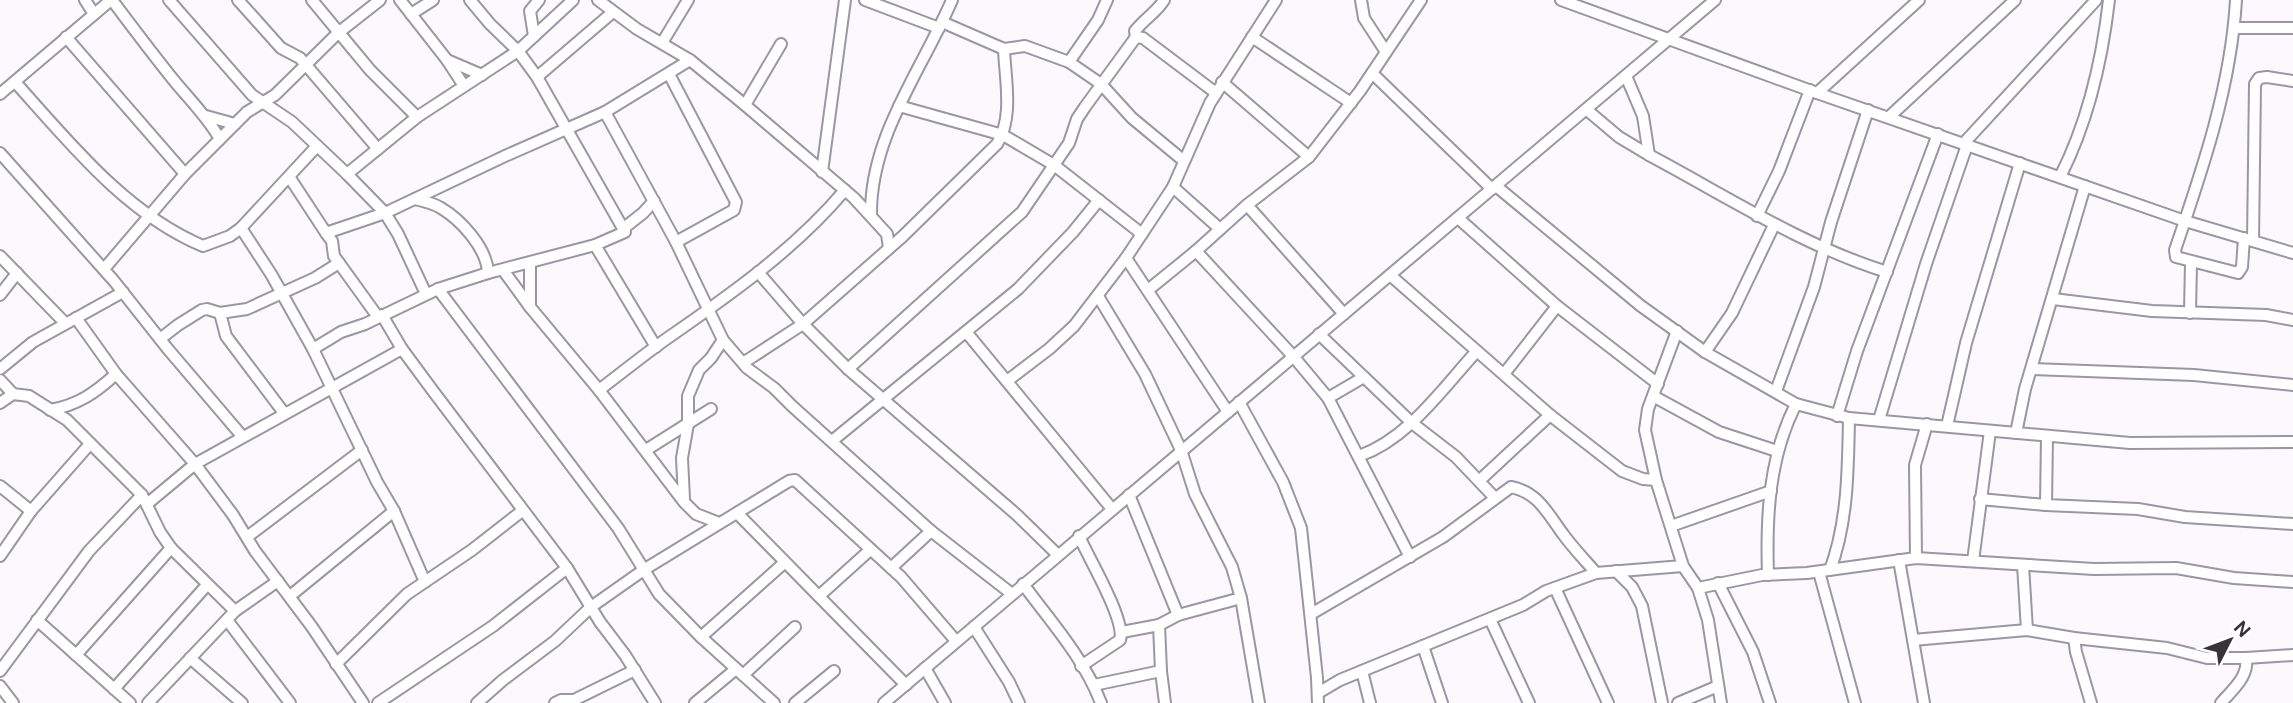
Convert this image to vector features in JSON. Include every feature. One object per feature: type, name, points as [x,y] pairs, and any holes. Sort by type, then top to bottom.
[{"type":"street","points":[[85,0],[94,13]]},
{"type":"street","points":[[0,94],[111,0],[194,105],[206,116],[220,139]]},
{"type":"street","points":[[169,0],[252,95],[277,110],[385,213],[398,234],[426,295]]},
{"type":"street","points":[[238,0],[281,48],[300,58],[378,149]]},
{"type":"street","points":[[312,0],[370,70],[417,117]]},
{"type":"street","points":[[104,269],[186,174],[235,124],[275,95],[338,33],[380,0]]},
{"type":"street","points":[[400,0],[464,86]]},
{"type":"street","points":[[411,14],[433,0]]},
{"type":"street","points":[[313,349],[341,332],[438,289],[595,245],[625,232],[537,77],[518,51],[470,0]]},
{"type":"street","points":[[534,36],[530,11],[539,0]]},
{"type":"street","points":[[347,174],[417,117],[518,51],[573,0]]},
{"type":"street","points":[[598,0],[690,61],[845,190],[887,234],[889,248]]},
{"type":"street","points":[[662,43],[688,0]]},
{"type":"street","points":[[822,172],[845,0]]},
{"type":"street","points":[[865,0],[1004,49],[1025,46],[1069,62],[1101,84],[1132,118],[1184,161]]},
{"type":"street","points":[[871,215],[873,174],[899,106],[952,0]]},
{"type":"street","points":[[1069,62],[1098,20],[1107,0]]},
{"type":"street","points":[[848,369],[1016,219],[1069,144],[1077,119],[1136,37],[1135,31],[1144,19],[1160,8],[1164,0]]},
{"type":"street","points":[[1007,381],[1066,334],[1126,258],[1173,187],[1216,93],[1276,0]]},
{"type":"street","points":[[1361,0],[1363,18],[1386,52]]},
{"type":"street","points":[[1148,290],[1247,205],[1309,157],[1351,103],[1421,0]]},
{"type":"street","points":[[1561,0],[1813,92],[2185,221],[2293,253]]},
{"type":"street","points":[[884,703],[1715,0]]},
{"type":"street","points":[[1757,216],[1813,92],[1919,0]]},
{"type":"street","points":[[1889,117],[2015,0]]},
{"type":"street","points":[[1879,420],[1966,144],[2096,0]]},
{"type":"street","points":[[2060,177],[2081,134],[2101,59],[2109,0]]},
{"type":"street","points":[[2236,0],[2231,54],[2216,122],[2175,254],[2179,259],[2229,272],[2240,272],[2249,240],[2255,84],[2259,78],[2267,77],[2293,81]]},
{"type":"street","points":[[537,77],[613,12]]},
{"type":"street","points":[[2234,28],[2293,28]]},
{"type":"street","points":[[66,37],[186,174]]},
{"type":"street","points":[[1136,37],[1143,38],[1216,93]]},
{"type":"street","points":[[1252,37],[1351,103]]},
{"type":"street","points":[[745,105],[780,44]]},
{"type":"street","points":[[711,358],[740,360],[803,324],[902,237],[989,153],[1003,135],[1007,105],[1004,49]]},
{"type":"street","points":[[447,60],[482,75]]},
{"type":"street","points":[[326,233],[385,213],[606,112],[690,61]]},
{"type":"street","points":[[1372,73],[1494,187],[1584,260],[1705,352],[1796,404],[1843,417],[2130,443],[2293,442]]},
{"type":"street","points":[[669,74],[736,202],[734,210],[676,242]]},
{"type":"street","points":[[1626,76],[1643,116],[1649,155]]},
{"type":"street","points":[[15,82],[76,149],[149,216],[203,246],[230,236],[241,228],[317,146]]},
{"type":"street","points":[[1223,82],[1309,157]]},
{"type":"street","points":[[247,113],[252,95]]},
{"type":"street","points":[[275,95],[277,110]]},
{"type":"street","points":[[899,106],[1003,135],[1054,165],[1142,234]]},
{"type":"street","points":[[1587,110],[1630,144],[1757,216],[1824,250],[1887,272]]},
{"type":"street","points":[[1776,391],[1814,288],[1868,110]]},
{"type":"street","points":[[606,112],[676,242],[723,340],[756,377],[774,388],[931,531],[1012,594]]},
{"type":"street","points":[[206,116],[235,124]]},
{"type":"street","points":[[1855,703],[1824,571],[1838,549],[1843,513],[1843,417],[1857,351],[1938,134]]},
{"type":"street","points":[[0,153],[104,269],[242,436]]},
{"type":"street","points":[[1947,426],[1966,343],[2020,163]]},
{"type":"street","points":[[289,178],[332,241],[334,256],[567,568],[656,703]]},
{"type":"street","points":[[2016,433],[2085,186]]},
{"type":"street","points":[[1173,187],[1220,229]]},
{"type":"street","points":[[599,390],[758,272],[791,245],[845,190]]},
{"type":"street","points":[[415,199],[440,207],[460,224],[478,246],[488,265],[488,273]]},
{"type":"street","points":[[832,441],[882,398],[967,333],[1043,265],[1099,200]]},
{"type":"street","points":[[624,228],[654,201]]},
{"type":"street","points":[[1247,205],[1344,314]]},
{"type":"street","points":[[1458,218],[1557,306],[1658,384]]},
{"type":"street","points":[[1705,352],[1732,313],[1774,225]]},
{"type":"street","points":[[241,228],[313,349],[394,511],[425,582]]},
{"type":"street","points":[[887,234],[902,237]]},
{"type":"street","points":[[595,245],[656,347]]},
{"type":"street","points":[[1196,251],[1328,398],[1410,557]]},
{"type":"street","points":[[0,256],[65,323]]},
{"type":"street","points":[[1126,258],[1228,412]]},
{"type":"street","points":[[160,339],[202,310],[220,313],[247,309],[315,278],[339,263]]},
{"type":"street","points":[[530,263],[530,307]]},
{"type":"street","points":[[2190,263],[2190,313]]},
{"type":"street","points":[[503,270],[684,502],[696,514],[719,523]]},
{"type":"street","points":[[758,272],[803,324],[848,369],[1017,515],[1058,555]]},
{"type":"street","points":[[0,295],[17,273]]},
{"type":"street","points":[[1390,275],[1550,415],[1622,471],[1643,479],[1656,480]]},
{"type":"street","points":[[438,289],[618,528],[659,594],[701,637],[774,703]]},
{"type":"street","points":[[0,369],[24,348],[123,292]]},
{"type":"street","points":[[1098,296],[1145,374],[1181,450],[1195,494],[1232,567],[1241,598],[1259,703]]},
{"type":"street","points":[[2053,299],[2152,311],[2266,315],[2293,320]]},
{"type":"street","points":[[1504,374],[1557,306]]},
{"type":"street","points":[[220,313],[226,336],[284,413]]},
{"type":"street","points":[[76,318],[116,374],[195,464],[363,703]]},
{"type":"street","points":[[1677,331],[1648,410],[1645,430],[1656,480],[1684,566],[1698,588],[1708,620],[1721,703]]},
{"type":"street","points":[[967,333],[1112,509]]},
{"type":"street","points":[[1320,334],[1412,424],[1456,457],[1495,498]]},
{"type":"street","points":[[684,502],[682,458],[688,425],[688,396],[694,379],[723,340]]},
{"type":"street","points":[[0,671],[89,551],[144,500],[195,464],[242,436],[402,349]]},
{"type":"street","points":[[1359,456],[1371,452],[1412,424],[1476,352]]},
{"type":"street","points":[[2032,369],[2180,374],[2293,385]]},
{"type":"street","points":[[50,410],[70,406],[91,396],[116,374]]},
{"type":"street","points":[[1328,398],[1364,377]]},
{"type":"street","points":[[0,380],[13,394],[29,396],[67,420],[144,500],[171,548],[207,585],[231,616],[290,703]]},
{"type":"street","points":[[0,403],[13,394]]},
{"type":"street","points":[[1653,396],[1719,432],[1777,451]]},
{"type":"street","points":[[1239,402],[1292,500],[1303,544],[1318,698],[1362,671],[1490,620],[1555,588],[1596,573],[1684,566]]},
{"type":"street","points":[[1768,575],[1767,536],[1777,451],[1784,428],[1796,404]]},
{"type":"street","points":[[646,450],[711,409]]},
{"type":"street","points":[[1480,480],[1550,415]]},
{"type":"street","points":[[1916,558],[1915,465],[1927,424]]},
{"type":"street","points":[[1973,561],[1990,431]]},
{"type":"street","points":[[2046,505],[2047,436]]},
{"type":"street","points":[[0,556],[32,511],[89,445]]},
{"type":"street","points":[[247,537],[362,450]]},
{"type":"street","points":[[477,703],[555,641],[591,607],[645,569],[794,480],[891,568],[957,641]]},
{"type":"street","points":[[0,486],[32,511]]},
{"type":"street","points":[[1311,614],[1466,522],[1511,487],[1520,489],[1539,501],[1564,536],[1596,573]]},
{"type":"street","points":[[1671,526],[1771,491]]},
{"type":"street","points":[[1129,495],[1178,615]]},
{"type":"street","points":[[1980,499],[2138,509],[2185,517],[2293,524]]},
{"type":"street","points":[[290,596],[394,511]]},
{"type":"street","points":[[336,664],[391,609],[522,511]]},
{"type":"street","points":[[737,513],[906,685]]},
{"type":"street","points":[[696,514],[698,536]]},
{"type":"street","points":[[891,568],[931,531]]},
{"type":"street","points":[[1079,536],[1122,632],[1120,640],[1082,666]]},
{"type":"street","points":[[76,655],[171,548]]},
{"type":"street","points":[[819,596],[870,550]]},
{"type":"street","points":[[1698,588],[1768,575],[1824,571],[1916,558],[2094,569],[2176,568],[2234,578],[2293,582]]},
{"type":"street","points":[[1899,560],[1924,703]]},
{"type":"street","points":[[701,637],[784,563]]},
{"type":"street","points":[[2023,565],[2027,630]]},
{"type":"street","points":[[378,703],[493,626],[567,568]]},
{"type":"street","points":[[1616,571],[1632,587],[1642,606],[1662,703]]},
{"type":"street","points":[[148,703],[231,616],[278,581]]},
{"type":"street","points":[[1718,583],[1754,652],[1770,703]]},
{"type":"street","points":[[1023,584],[1058,629],[1094,685],[1101,703]]},
{"type":"street","points":[[114,690],[207,585]]},
{"type":"street","points":[[1555,588],[1608,703]]},
{"type":"street","points":[[1122,632],[1159,625],[1178,615],[1241,598]]},
{"type":"street","points":[[37,620],[130,703]]},
{"type":"street","points":[[1490,620],[1529,703]]},
{"type":"street","points":[[1159,625],[1165,703]]},
{"type":"street","points":[[695,703],[740,672],[794,627]]},
{"type":"street","points":[[974,627],[1020,703]]},
{"type":"street","points":[[1913,640],[2027,630],[2167,648],[2207,658],[2293,655]]},
{"type":"street","points":[[2074,638],[2091,703]]},
{"type":"street","points":[[1423,646],[1442,703]]},
{"type":"street","points":[[2221,703],[2243,676],[2247,666],[2246,658]]},
{"type":"street","points":[[190,659],[242,703]]},
{"type":"street","points":[[925,668],[945,703]]},
{"type":"street","points":[[555,703],[561,700],[574,701],[635,670]]},
{"type":"street","points":[[795,703],[834,671]]},
{"type":"street","points":[[1094,685],[1161,671]]},
{"type":"street","points":[[1362,671],[1370,703]]},
{"type":"street","points":[[0,686],[13,703]]},
{"type":"street","points":[[1678,703],[1718,686]]}]
